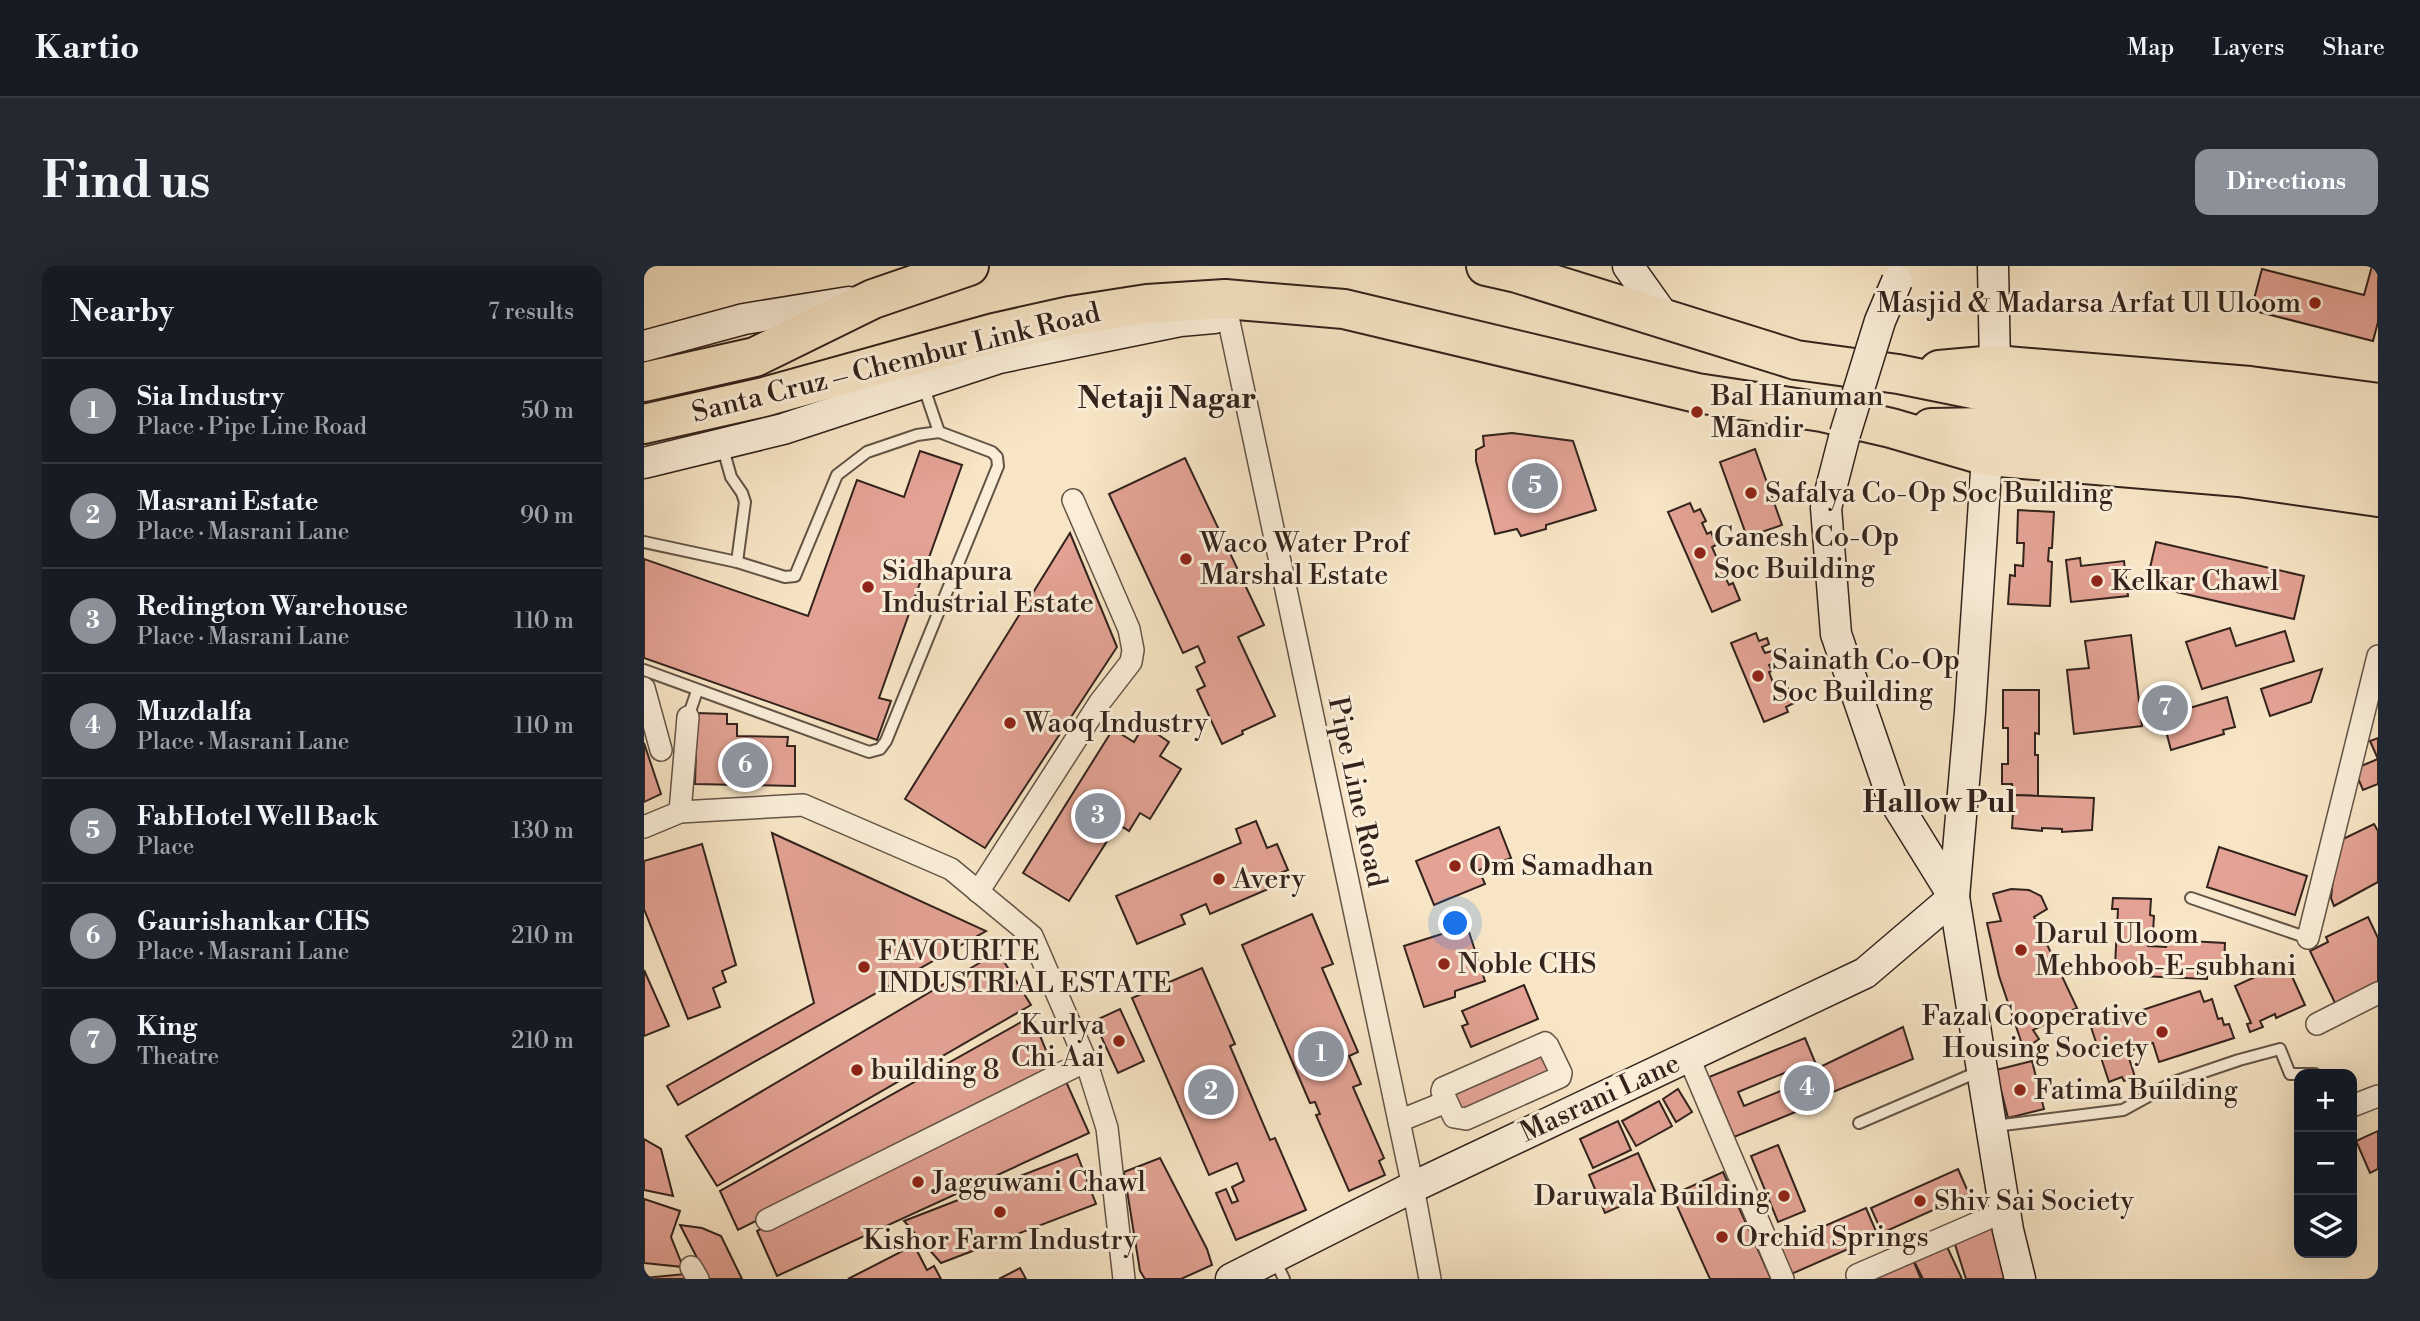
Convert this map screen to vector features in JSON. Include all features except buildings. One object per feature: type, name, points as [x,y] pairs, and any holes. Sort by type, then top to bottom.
[{"type":"highway","name":"Santa Cruz – Chembur Link Road","points":[[644,382],[755,357],[873,299],[969,266]]},
{"type":"highway","points":[[1507,268],[1543,283],[1796,360],[1898,374],[1991,410],[2239,477],[2378,497]]},
{"type":"highway","name":"Santa Cruz – Chembur Link Road","points":[[644,424],[813,401],[994,333],[1070,316],[1147,304],[1344,309],[1697,393],[1822,412],[1891,428],[1991,410]]},
{"type":"highway","points":[[1991,410],[2250,386],[2378,403]]},
{"type":"highway","points":[[1991,410],[2246,414],[2378,431]]},
{"type":"highway","points":[[1991,410],[2378,466]]},
{"type":"street","points":[[1628,266],[1665,318]]},
{"type":"street","points":[[1993,266],[1991,410],[1954,897],[2005,1210],[2020,1279]]},
{"type":"street","points":[[1901,273],[1880,321],[1845,434],[1826,508],[1836,634],[1892,797],[1954,897]]},
{"type":"street","points":[[644,346],[744,318],[873,299]]},
{"type":"street","points":[[644,463],[722,445],[813,401],[923,383],[999,358],[1180,321],[1226,308]]},
{"type":"street","name":"Pipe Line Road","points":[[1226,308],[1413,1187],[1430,1279]]},
{"type":"street","points":[[978,891],[1100,702],[1131,662],[1133,650],[1129,629],[1073,500]]},
{"type":"street","points":[[2308,938],[2378,656]]},
{"type":"street","points":[[644,688],[659,741],[687,726]]},
{"type":"street","points":[[680,812],[687,726]]},
{"type":"street","points":[[644,827],[680,812],[803,805],[951,869],[1031,936],[1086,1061],[1107,1128],[1124,1279]]},
{"type":"street","name":"Masrani Lane","points":[[1231,1279],[1279,1268],[1413,1187],[1865,973],[1954,897]]},
{"type":"street","points":[[2317,1024],[2378,993]]},
{"type":"street","points":[[1546,1044],[1561,1073],[1560,1077],[1487,1110],[1460,1119],[1451,1112],[1441,1091],[1546,1044]]},
{"type":"street","points":[[1688,1056],[1783,1279]]},
{"type":"street","points":[[767,1220],[1086,1061]]},
{"type":"street","points":[[2357,1104],[2378,1096]]},
{"type":"street","points":[[1399,1121],[1447,1102]]},
{"type":"street","points":[[1487,1110],[1503,1144]]},
{"type":"street","points":[[1857,1275],[2005,1210]]},
{"type":"lane","points":[[923,383],[939,432]]},
{"type":"lane","points":[[644,542],[737,562],[785,577],[795,576],[837,475],[867,452],[917,435],[939,432],[992,452],[997,457],[998,466],[886,741],[880,749],[869,752],[644,670]]},
{"type":"lane","points":[[722,445],[731,477],[745,502],[737,562]]},
{"type":"lane","points":[[687,726],[697,691]]},
{"type":"lane","points":[[2192,898],[2308,938]]},
{"type":"lane","points":[[1992,1126],[2123,1110],[2174,1082],[2280,1049],[2290,1074],[2294,1074]]},
{"type":"lane","points":[[1859,1123],[1982,1070]]},
{"type":"place","name":"Masjid & Madarsa Arfat Ul Uloom","points":[[2315,303]]},
{"type":"place","name":"Bal Hanuman Mandir","points":[[1697,412]]},
{"type":"place","name":"FabHotel Well Back","points":[[1535,486]]},
{"type":"place","name":"Safalya Co-Op Soc Building","points":[[1751,493]]},
{"type":"place","name":"Ganesh Co-Op Soc Building","points":[[1700,553]]},
{"type":"place","name":"Waco Water Prof Marshal Estate","points":[[1186,559]]},
{"type":"place","name":"Kelkar Chawl","points":[[2097,581]]},
{"type":"place","name":"Sidhapura Industrial Estate","points":[[868,587]]},
{"type":"place","name":"Sainath Co-Op Soc Building","points":[[1758,676]]},
{"type":"place","name":"King","points":[[2165,708]]},
{"type":"place","name":"Waoq Industry","points":[[1010,723]]},
{"type":"place","name":"Gaurishankar CHS","points":[[745,765]]},
{"type":"place","name":"Redington Warehouse","points":[[1098,816]]},
{"type":"place","name":"Om Samadhan","points":[[1455,866]]},
{"type":"place","name":"Avery","points":[[1219,879]]},
{"type":"place","name":"Darul Uloom Mehboob-E-subhani","points":[[2021,950]]},
{"type":"place","name":"Noble CHS","points":[[1444,964]]},
{"type":"place","name":"FAVOURITE INDUSTRIAL ESTATE","points":[[864,967]]},
{"type":"place","name":"Fazal Cooperative Housing Society","points":[[2162,1032]]},
{"type":"place","name":"Kurlya Chi Aai","points":[[1119,1041]]},
{"type":"place","name":"Sia Industry","points":[[1321,1054]]},
{"type":"place","name":"building 8","points":[[857,1070]]},
{"type":"place","name":"Muzdalfa","points":[[1807,1088]]},
{"type":"place","name":"Fatima Building","points":[[2020,1090]]},
{"type":"place","name":"Masrani Estate","points":[[1211,1092]]},
{"type":"place","name":"Jagguwani Chawl","points":[[918,1182]]},
{"type":"place","name":"Daruwala Building","points":[[1784,1196]]},
{"type":"place","name":"Shiv Sai Society","points":[[1920,1201]]},
{"type":"place","name":"Kishor Farm Industry","points":[[1000,1212]]},
{"type":"place","name":"Orchid Springs","points":[[1722,1237]]},
{"type":"district","name":"Netaji Nagar","points":[[1167,399]]},
{"type":"district","name":"Hallow Pul","points":[[1939,803]]}]
